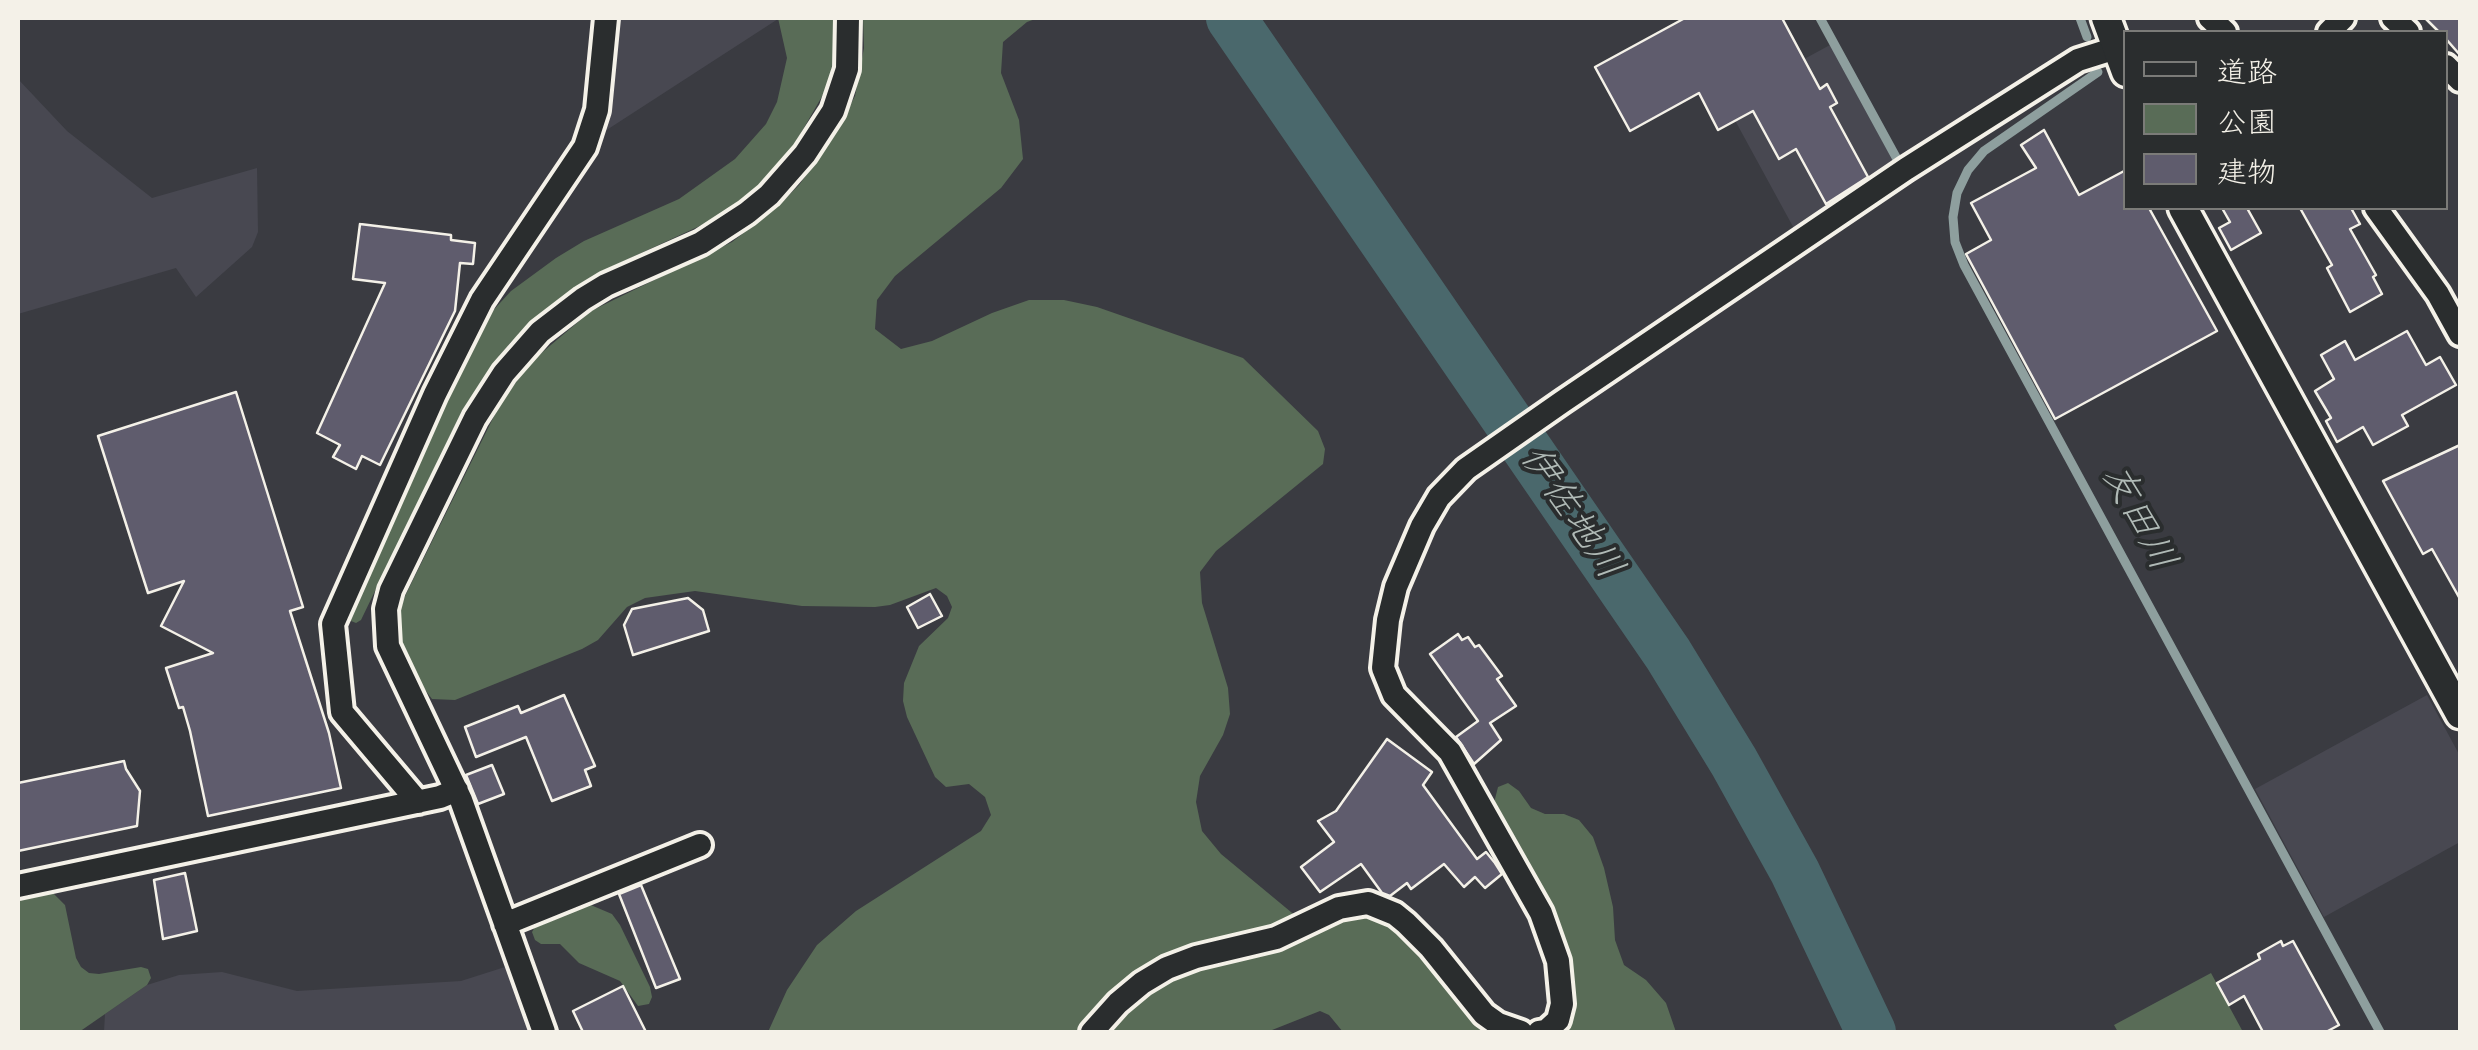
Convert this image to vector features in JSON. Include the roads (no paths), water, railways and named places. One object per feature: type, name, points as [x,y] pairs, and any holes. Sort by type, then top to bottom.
[{"type":"street","points":[[418,802],[342,712],[334,624],[435,394],[482,300],[585,147],[597,110],[606,18]]},
{"type":"street","points":[[544,1032],[456,790],[395,663],[384,627],[391,590],[475,418],[513,362],[561,314],[606,285],[724,229],[769,195],[788,175],[821,130],[842,91],[850,47],[848,18]]},
{"type":"street","points":[[1539,1032],[1558,1020],[1562,1004],[1558,962],[1542,913],[1450,752],[1394,695],[1383,668],[1388,620],[1408,556],[1439,497],[1470,466],[1906,169],[2078,60],[2121,60],[2108,18]]},
{"type":"street","points":[[2184,210],[2460,714]]},
{"type":"street","points":[[2377,210],[2438,294],[2460,334]]},
{"type":"street","points":[[18,886],[418,802],[456,790]]},
{"type":"street","points":[[506,924],[700,846]]},
{"type":"street","points":[[1092,1032],[1118,1003],[1168,968],[1196,957],[1276,938],[1339,908],[1368,903],[1382,907],[1406,924],[1484,1014],[1498,1024],[1522,1032]]},
{"type":"waterway","name":"伊佐地川","points":[[1231,18],[1668,654],[1795,872],[1871,1032]]},
{"type":"waterway","points":[[1820,18],[1897,159]]},
{"type":"waterway","name":"友田川","points":[[2080,18],[2087,37]]},
{"type":"waterway","name":"友田川","points":[[2098,72],[1984,151],[1968,170],[1957,193],[1953,217],[1955,242],[2380,1032]]}]
